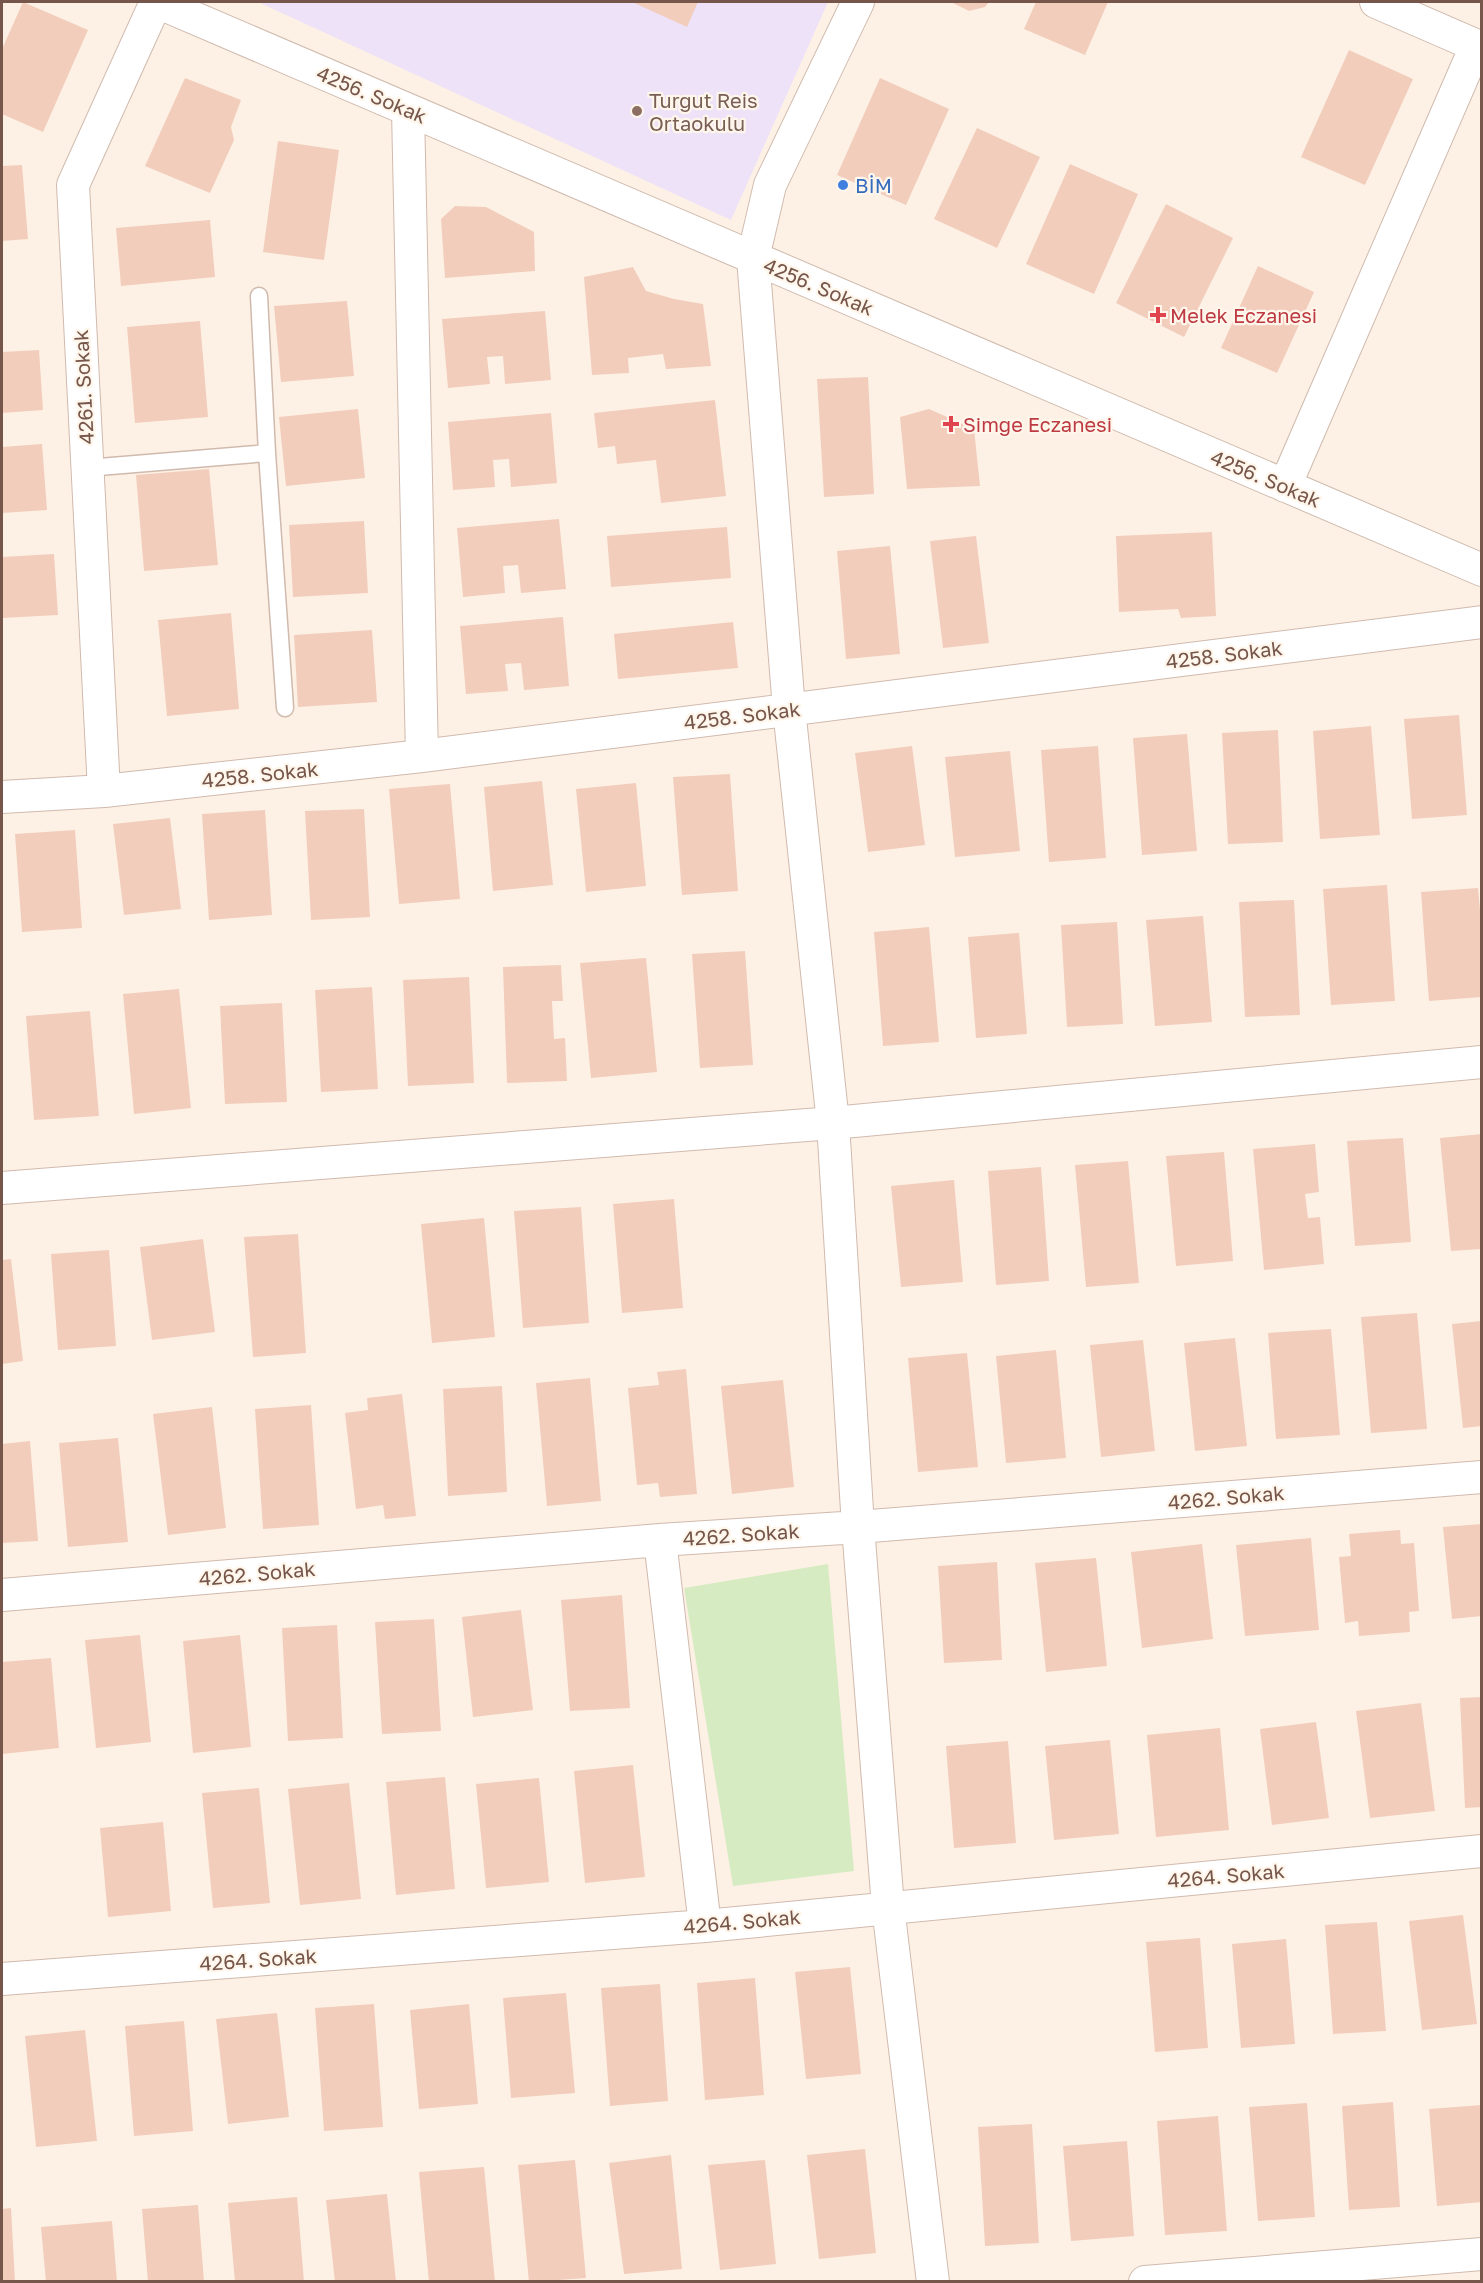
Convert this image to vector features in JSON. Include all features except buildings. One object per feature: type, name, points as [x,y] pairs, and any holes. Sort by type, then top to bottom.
[{"type":"street","name":"4256. Sokak","points":[[156,2],[1482,570]]},
{"type":"street","name":"4261. Sokak","points":[[104,791],[73,185],[156,2]]},
{"type":"street","points":[[858,2],[770,185],[753,258],[789,709],[833,1124],[858,1527],[888,1907],[933,2282]]},
{"type":"street","points":[[1285,486],[1479,47],[1376,2]]},
{"type":"street","points":[[408,110],[422,756]]},
{"type":"street","name":"4258. Sokak","points":[[2,797],[104,791],[422,756],[1482,622]]},
{"type":"street","points":[[2,1188],[833,1124],[1482,1062]]},
{"type":"street","name":"4262. Sokak","points":[[2,1595],[660,1540],[858,1527],[1482,1477]]},
{"type":"street","points":[[660,1540],[705,1926]]},
{"type":"street","name":"4264. Sokak","points":[[2,1979],[705,1926],[1482,1851]]},
{"type":"street","points":[[1145,2282],[1482,2254]]},
{"type":"lane","points":[[259,296],[267,453],[285,708]]},
{"type":"lane","points":[[87,468],[267,453]]},
{"type":"shaded area","name":"Turgut Reis Ortaokulu","points":[[258,2],[828,2],[731,220]]},
{"type":"green space","points":[[828,1564],[854,1871],[733,1886],[684,1588]]},
{"type":"place","name":"Turgut Reis Ortaokulu","points":[[637,111]]},
{"type":"place","name":"BİM","points":[[843,185]]},
{"type":"place","name":"Melek Eczanesi","points":[[1158,315]]},
{"type":"place","name":"Simge Eczanesi","points":[[951,424]]}]
